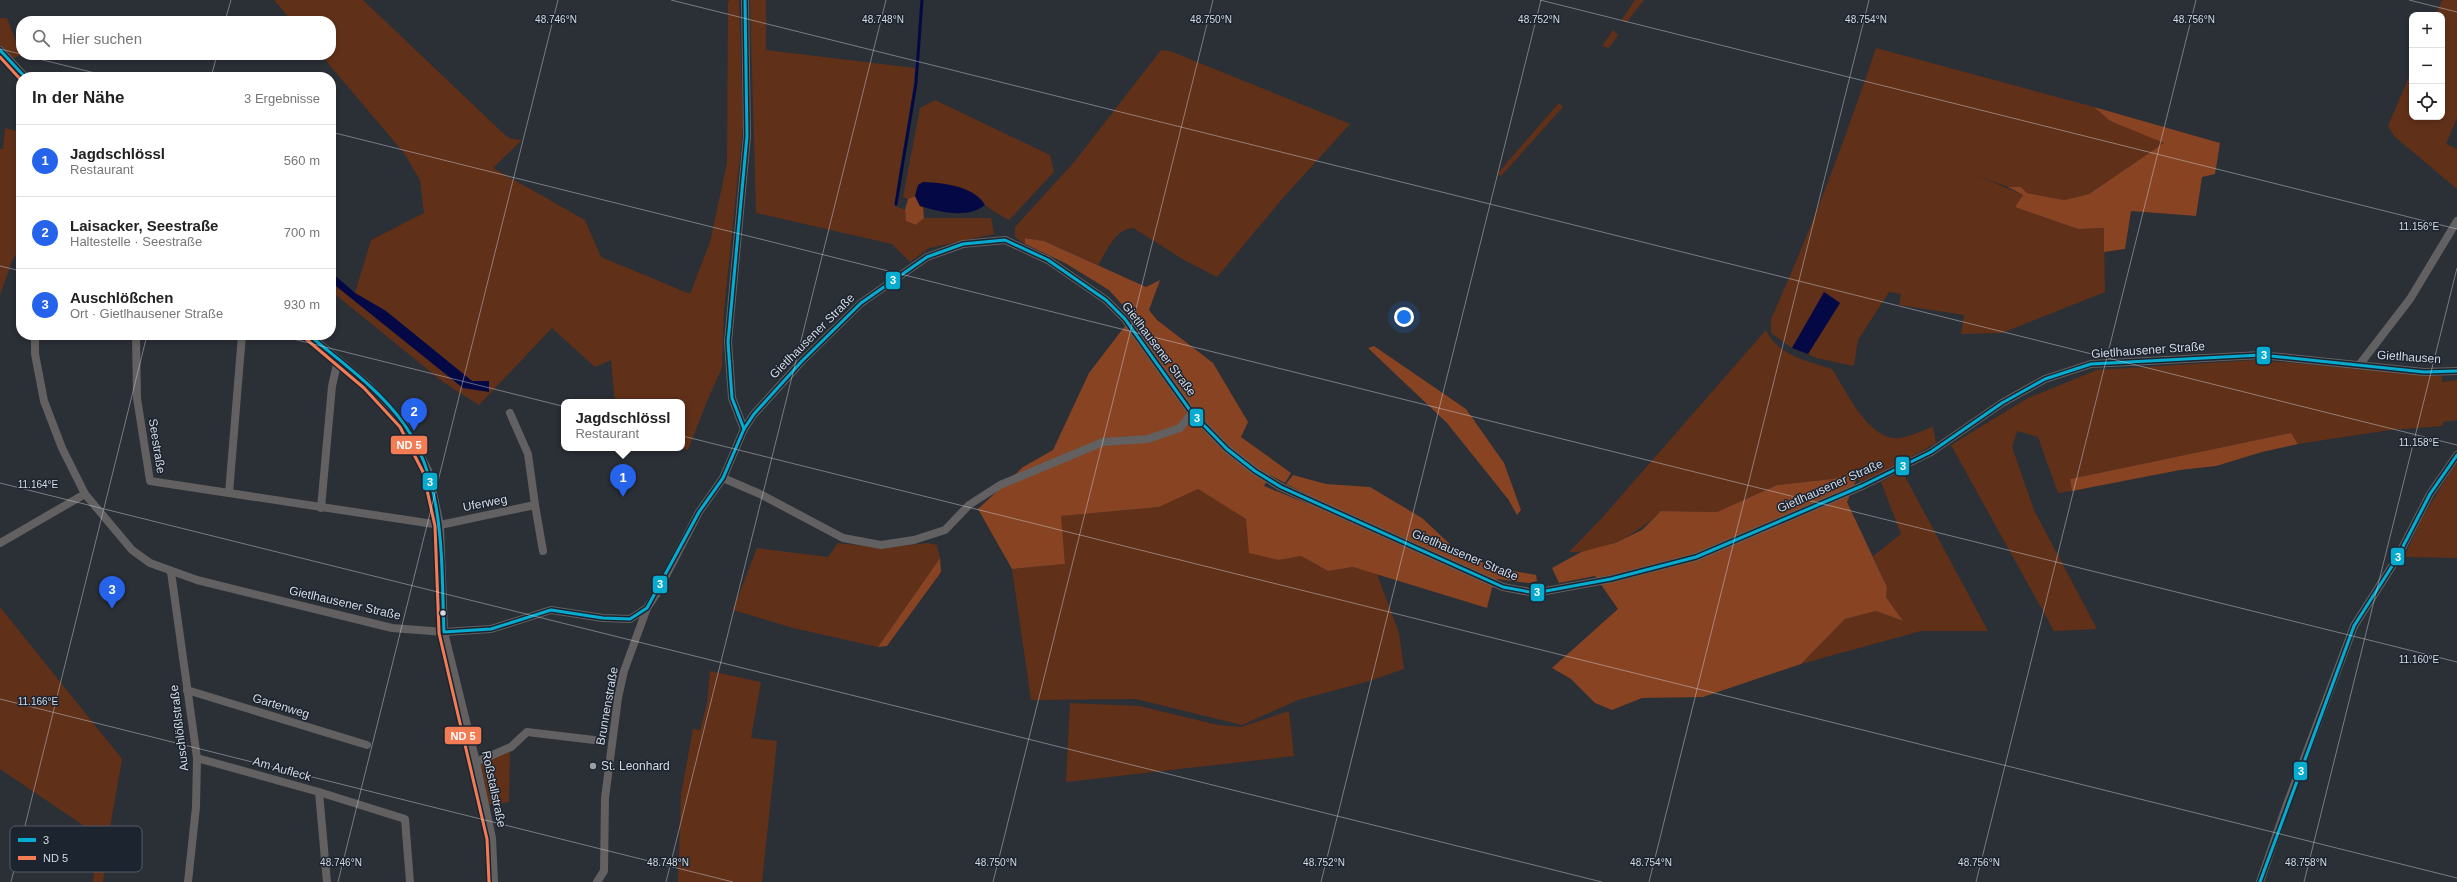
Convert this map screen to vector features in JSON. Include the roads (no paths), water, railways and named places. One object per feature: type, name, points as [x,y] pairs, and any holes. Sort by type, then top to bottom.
[{"type":"street","points":[[744,429],[732,398],[728,342],[747,136],[745,0]]},
{"type":"street","points":[[0,50],[20,72]]},
{"type":"street","points":[[2360,364],[2410,299],[2457,221]]},
{"type":"street","name":"Gietlhausener Straße","points":[[34,340],[35,354],[44,401],[62,448],[85,494],[132,550],[150,563],[171,572],[392,628],[444,632],[492,629],[551,610],[603,618],[630,619],[646,608],[657,593],[699,512],[723,478],[744,429],[754,414],[802,361],[865,300],[927,257],[963,244],[1005,240],[1048,260],[1106,300],[1125,319],[1192,413],[1226,449],[1255,471],[1281,487],[1503,587],[1535,593],[1611,579],[1696,557],[1862,486],[1924,456],[2008,400],[2045,379],[2091,364],[2261,355],[2360,364]]},
{"type":"street","name":"Seestraße","points":[[136,340],[137,398],[150,481],[440,525]]},
{"type":"street","points":[[229,493],[242,340]]},
{"type":"street","points":[[316,340],[367,384],[404,424],[428,470],[440,525],[444,632]]},
{"type":"street","points":[[322,508],[332,386],[338,360]]},
{"type":"street","name":"Gietlhausen","points":[[2360,364],[2424,372],[2457,371]]},
{"type":"street","points":[[510,413],[528,454],[543,551]]},
{"type":"street","name":"Gietlhausener Straße","points":[[723,478],[760,494],[843,538],[881,545],[914,540],[944,530],[969,505],[1000,485],[1103,442],[1148,439],[1180,428],[1192,413]]},
{"type":"street","points":[[2260,882],[2287,804],[2354,626],[2396,560],[2430,494],[2457,455]]},
{"type":"street","points":[[0,543],[85,494]]},
{"type":"street","name":"Uferweg","points":[[440,525],[535,505]]},
{"type":"street","name":"Auschlößlstraße","points":[[171,572],[197,758],[196,807],[188,882]]},
{"type":"street","name":"Brunnenstraße","points":[[597,882],[604,870],[606,798],[618,698],[624,671],[646,608]]},
{"type":"street","name":"Roßstallstraße","points":[[444,632],[476,762],[492,838],[494,882]]},
{"type":"street","name":"Gartenweg","points":[[187,690],[367,745]]},
{"type":"street","points":[[476,762],[511,747],[527,732],[594,740]]},
{"type":"street","name":"Am Aufleck","points":[[197,758],[319,792],[327,882]]},
{"type":"street","points":[[319,792],[405,819],[410,882]]},
{"type":"waterway","points":[[896,204],[916,83],[922,0]]},
{"type":"place","name":"Laisacker, Seestraße","points":[[414,431]]},
{"type":"place","name":"Jagdschlössl","points":[[623,497]]},
{"type":"place","name":"Auschlößchen","points":[[112,609]]},
{"type":"place","name":"St. Leonhard","points":[[593,766]]}]
